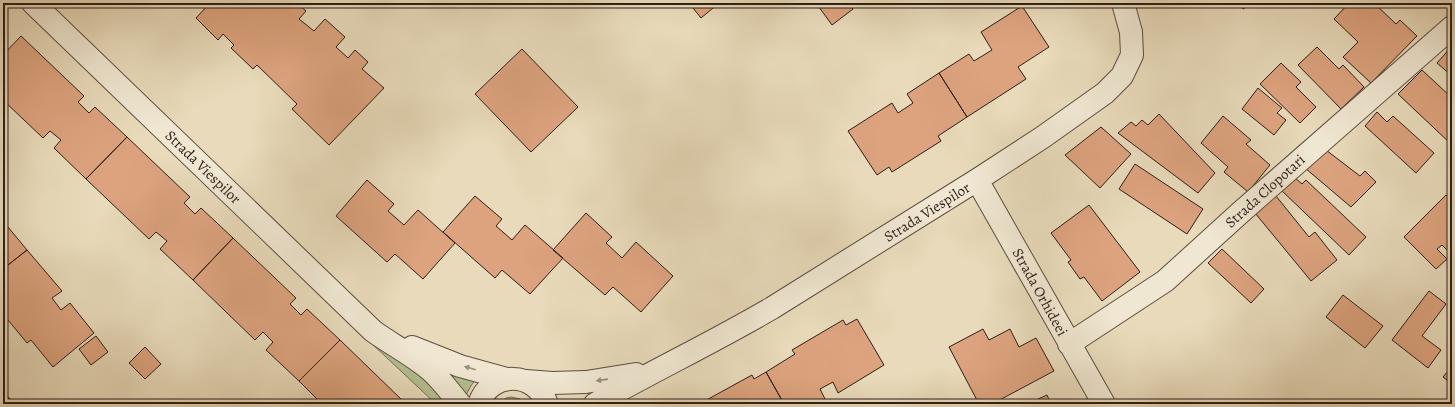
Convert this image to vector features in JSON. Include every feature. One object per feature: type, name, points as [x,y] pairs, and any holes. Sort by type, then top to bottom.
[{"type":"street","name":"Strada Viespilor","points":[[33,3],[373,331],[430,370],[460,404]]},
{"type":"street","name":"Strada Viespilor","points":[[595,404],[772,308],[977,180],[1099,98],[1122,76],[1132,55],[1131,32],[1123,3]]},
{"type":"street","name":"Strada Clopotari","points":[[1069,344],[1165,281],[1252,201],[1452,27]]},
{"type":"street","name":"Strada Orhideei","points":[[977,180],[1104,404]]},
{"type":"street","name":"Strada Viespilor","points":[[373,331],[460,366],[517,380],[552,383],[586,382],[654,371]]},
{"type":"street","points":[[479,404],[482,395],[491,386],[496,383],[517,380],[532,384],[541,392],[547,404]]},
{"type":"green space","points":[[369,341],[418,373],[435,390],[446,404],[436,404]]},
{"type":"green space","points":[[450,370],[478,378],[470,387],[465,399],[448,374]]},
{"type":"green space","points":[[511,397],[520,399],[525,404],[499,404],[506,398]]},
{"type":"building","points":[[210,3],[297,3],[306,11],[299,19],[314,31],[325,19],[345,37],[336,47],[348,58],[355,50],[368,62],[362,69],[384,88],[329,145],[292,109],[297,104],[257,65],[253,69],[231,48],[234,45],[223,34],[218,40],[196,18]]},
{"type":"building","points":[[689,3],[719,3],[701,18]]},
{"type":"building","points":[[816,3],[848,3],[853,9],[832,25]]},
{"type":"building","points":[[1239,3],[1252,3],[1243,9]]},
{"type":"building","points":[[1349,3],[1374,3],[1396,24],[1400,20],[1417,36],[1371,83],[1343,57],[1358,42],[1334,19]]},
{"type":"building","points":[[1022,6],[1049,47],[1018,67],[1026,79],[967,117],[939,73],[969,54],[974,61],[992,50],[981,32]]},
{"type":"building","points":[[21,36],[84,96],[78,102],[89,113],[95,107],[127,137],[86,179],[54,148],[61,140],[50,131],[43,138],[3,100],[3,55]]},
{"type":"building","points":[[1452,46],[1452,76],[1437,63]]},
{"type":"building","points":[[1317,47],[1339,69],[1343,65],[1364,87],[1341,109],[1298,65]]},
{"type":"building","points":[[522,49],[578,107],[531,152],[475,94]]},
{"type":"building","points":[[1281,63],[1301,82],[1296,87],[1316,107],[1300,123],[1260,84]]},
{"type":"building","points":[[1422,70],[1452,98],[1452,145],[1398,94]]},
{"type":"building","points":[[939,73],[967,117],[938,136],[941,141],[892,172],[889,167],[877,175],[848,131],[892,103],[898,113],[913,103],[907,94]]},
{"type":"building","points":[[1258,88],[1282,108],[1277,113],[1286,120],[1274,135],[1242,109]]},
{"type":"building","points":[[1377,112],[1387,122],[1393,116],[1434,153],[1416,173],[1365,126]]},
{"type":"building","points":[[1159,114],[1215,173],[1198,193],[1118,133],[1131,122],[1136,126],[1142,120],[1148,125]]},
{"type":"building","points":[[1223,116],[1251,140],[1246,144],[1270,165],[1248,192],[1224,172],[1228,167],[1201,143]]},
{"type":"building","points":[[1101,127],[1131,154],[1100,188],[1065,155]]},
{"type":"building","points":[[127,137],[190,197],[184,203],[195,214],[201,208],[233,238],[193,280],[160,249],[167,241],[156,232],[149,239],[86,179]]},
{"type":"building","points":[[1326,150],[1360,176],[1365,171],[1376,182],[1351,207],[1305,168]]},
{"type":"building","points":[[1135,164],[1203,209],[1187,234],[1119,189]]},
{"type":"building","points":[[1294,177],[1302,184],[1306,180],[1366,237],[1349,255],[1281,190]]},
{"type":"building","points":[[367,180],[394,204],[388,211],[404,225],[418,210],[455,243],[423,279],[395,254],[387,262],[336,216]]},
{"type":"building","points":[[1446,195],[1452,201],[1452,255],[1442,245],[1437,249],[1447,259],[1436,269],[1404,237]]},
{"type":"building","points":[[475,196],[502,219],[496,226],[512,240],[525,225],[563,258],[530,294],[502,270],[495,278],[443,232]]},
{"type":"building","points":[[1276,196],[1309,237],[1315,232],[1337,260],[1311,281],[1255,213]]},
{"type":"building","points":[[1089,205],[1140,272],[1102,301],[1084,277],[1080,279],[1068,262],[1071,260],[1051,233]]},
{"type":"building","points":[[586,213],[612,237],[606,243],[622,258],[636,242],[673,276],[641,312],[613,287],[605,295],[553,250]]},
{"type":"building","points":[[3,221],[27,250],[3,269]]},
{"type":"building","points":[[233,238],[296,298],[290,304],[301,315],[307,309],[340,340],[299,381],[266,350],[273,342],[263,332],[255,340],[193,280]]},
{"type":"building","points":[[1222,249],[1264,289],[1251,303],[1208,263]]},
{"type":"building","points":[[27,250],[62,291],[52,298],[61,310],[70,303],[94,333],[53,367],[31,340],[27,343],[3,314],[3,269]]},
{"type":"building","points":[[1429,291],[1446,304],[1422,336],[1441,350],[1428,368],[1392,340]]},
{"type":"building","points":[[1343,295],[1383,326],[1365,348],[1326,317]]},
{"type":"building","points":[[857,319],[884,365],[838,393],[833,382],[820,389],[825,399],[816,404],[784,404],[766,372],[795,354],[792,350],[843,320],[846,325]]},
{"type":"building","points":[[983,329],[989,340],[1010,329],[1019,347],[1036,338],[1054,371],[992,404],[979,404],[949,347]]},
{"type":"building","points":[[96,336],[108,352],[91,365],[79,349]]},
{"type":"building","points":[[340,340],[402,400],[398,404],[322,404],[299,381]]},
{"type":"building","points":[[145,347],[161,364],[145,379],[129,363]]},
{"type":"building","points":[[1452,366],[1452,384],[1443,377]]},
{"type":"building","points":[[766,372],[784,404],[701,403],[752,375],[754,379]]},
{"type":"building","points":[[1047,395],[1051,404],[1027,404]]},
{"type":"building","points":[[7,396],[16,404],[3,404],[3,400]]}]
